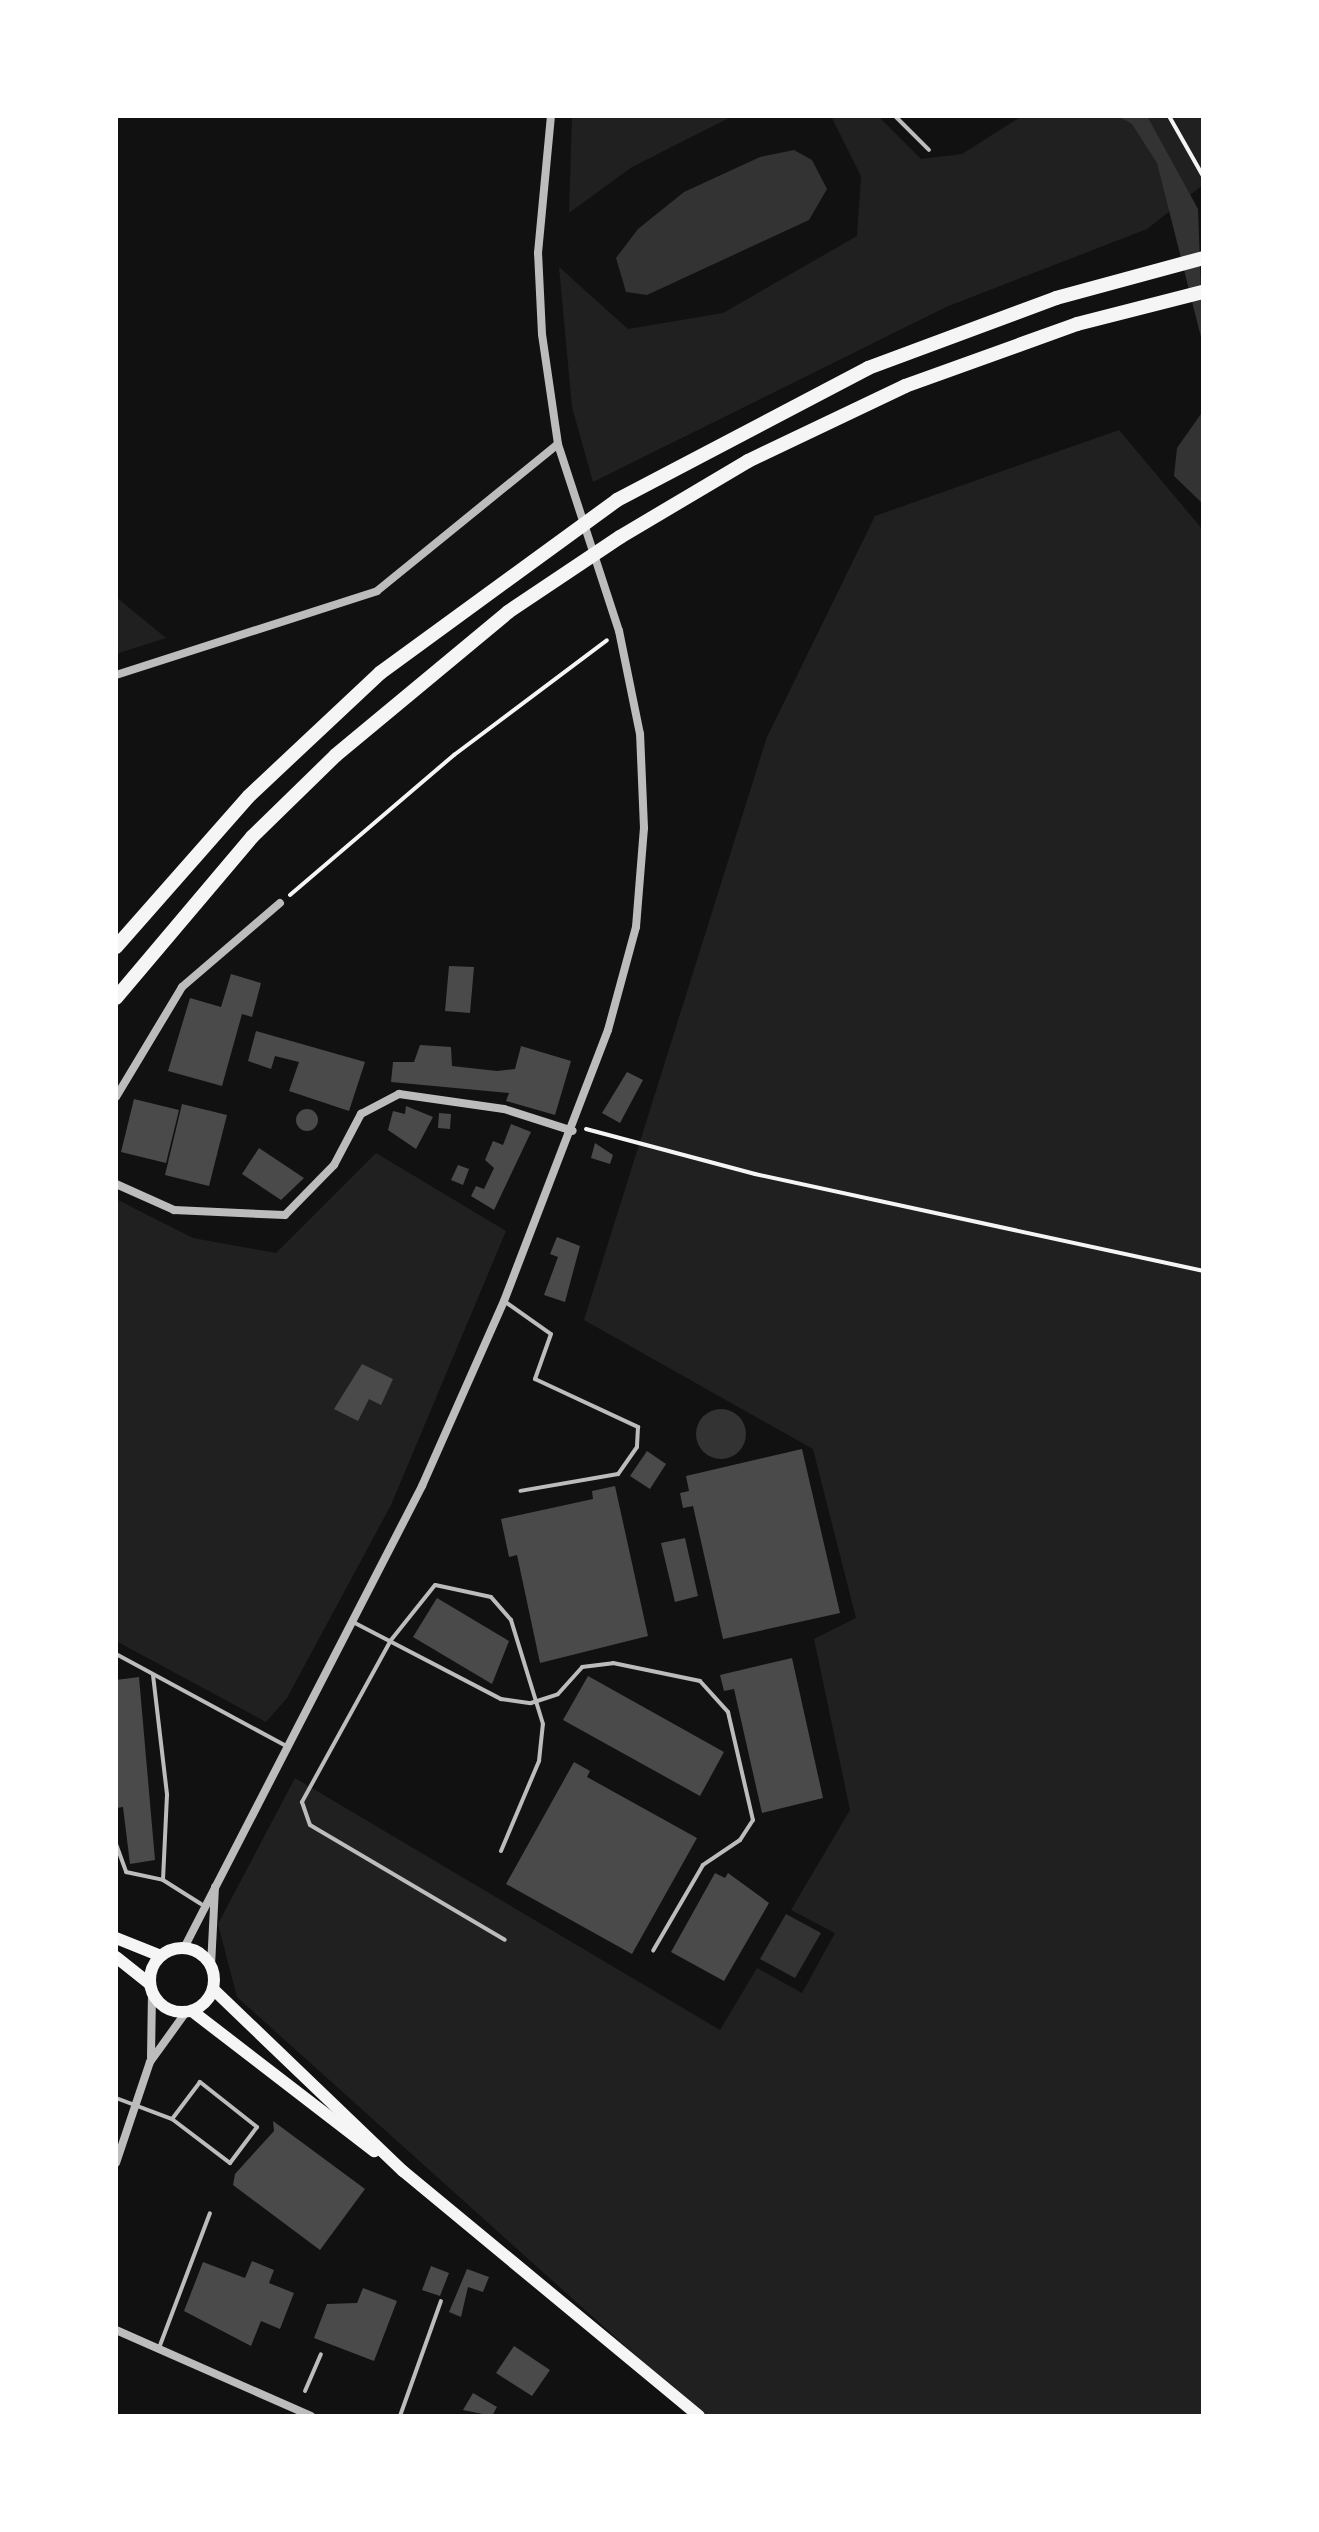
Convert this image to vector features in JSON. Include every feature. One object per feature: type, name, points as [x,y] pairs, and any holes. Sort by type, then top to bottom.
[{"type":"highway","points":[[116,947],[304,742],[448,618],[617,500],[868,368],[1163,267],[1203,258]]},
{"type":"highway","points":[[116,998],[252,837],[336,755],[561,575],[748,461],[905,386],[1064,328],[1203,292]]},
{"type":"main road","points":[[116,1938],[161,1956],[184,1948],[211,1966],[213,1989],[403,2171],[699,2416]]},
{"type":"main road","points":[[151,1989],[161,1956]]},
{"type":"main road","points":[[116,1957],[151,1989],[166,2009],[189,2012],[319,2116],[403,2171]]},
{"type":"main road","points":[[189,2012],[213,1989]]},
{"type":"street","points":[[184,1948],[201,1904],[216,1882],[422,1486],[504,1301],[573,1131],[636,927],[644,828],[640,734],[619,631],[558,444],[538,253],[551,116]]},
{"type":"street","points":[[116,675],[377,591],[521,467],[558,444]]},
{"type":"street","points":[[116,1097],[182,987],[280,903]]},
{"type":"street","points":[[116,1184],[174,1210],[285,1215],[334,1165],[361,1114],[399,1094],[504,1109],[573,1131]]},
{"type":"street","points":[[211,1966],[216,1882]]},
{"type":"street","points":[[116,2163],[150,2062],[151,1989]]},
{"type":"street","points":[[150,2062],[189,2012]]},
{"type":"street","points":[[116,2330],[311,2416]]},
{"type":"lane","points":[[895,116],[929,150]]},
{"type":"lane","points":[[504,1301],[551,1334],[535,1379],[638,1427],[637,1447],[618,1474],[520,1491]]},
{"type":"lane","points":[[501,1851],[539,1761],[543,1724],[531,1703],[511,1620],[491,1597],[435,1585],[391,1640],[302,1802],[310,1825],[505,1940]]},
{"type":"lane","points":[[351,1621],[501,1699],[531,1703],[558,1694],[582,1667],[613,1663],[700,1681],[728,1712],[753,1820],[740,1840],[703,1865],[653,1951]]},
{"type":"lane","points":[[116,1654],[286,1746]]},
{"type":"lane","points":[[153,1675],[167,1795],[163,1880]]},
{"type":"lane","points":[[116,1844],[126,1872],[163,1880],[201,1904]]},
{"type":"lane","points":[[116,2098],[172,2119],[230,2163],[257,2127],[200,2082],[172,2119]]},
{"type":"lane","points":[[158,2350],[210,2213]]},
{"type":"lane","points":[[400,2416],[441,2301]]},
{"type":"lane","points":[[305,2391],[321,2354]]},
{"type":"path","points":[[1169,116],[1203,176]]},
{"type":"path","points":[[280,903],[454,755],[619,631]]},
{"type":"path","points":[[573,1131],[593,1129],[755,1174],[1203,1271]]},
{"type":"shaded area","points":[[572,116],[733,116],[632,167],[569,213]]},
{"type":"shaded area","points":[[831,116],[878,116],[921,159],[962,154],[1022,116],[1203,116],[1203,185],[1147,229],[946,307],[593,482],[572,407],[559,267],[628,329],[723,313],[857,236],[861,176]]},
{"type":"shaded area","points":[[1118,116],[1147,116],[1198,209],[1203,345],[1157,163],[1132,124]]},
{"type":"shaded area","points":[[794,150],[812,160],[827,189],[809,220],[647,295],[626,292],[616,258],[638,229],[684,192],[760,157]]},
{"type":"shaded area","points":[[1203,411],[1203,504],[1174,476],[1177,448]]},
{"type":"shaded area","points":[[1119,430],[1203,530],[1203,2416],[703,2416],[237,1997],[218,1924],[295,1778],[720,2030],[757,1968],[802,1993],[835,1933],[791,1910],[850,1810],[814,1639],[856,1618],[813,1449],[584,1320],[767,737],[875,516]]},
{"type":"shaded area","points":[[116,597],[166,638],[116,654]]},
{"type":"shaded area","points":[[376,1153],[506,1231],[391,1505],[287,1698],[266,1722],[116,1641],[116,1199],[193,1238],[276,1253]]},
{"type":"shaded area","points":[[721,1409],[739,1416],[746,1434],[739,1452],[721,1459],[703,1452],[696,1434],[703,1416]]},
{"type":"shaded area","points":[[786,1914],[821,1933],[795,1978],[760,1959]]},
{"type":"building","points":[[449,966],[474,967],[470,1013],[445,1011]]},
{"type":"building","points":[[231,974],[261,983],[252,1017],[242,1014],[222,1086],[168,1071],[190,998],[221,1007]]},
{"type":"building","points":[[256,1031],[365,1062],[349,1111],[289,1091],[299,1062],[275,1056],[271,1069],[248,1061]]},
{"type":"building","points":[[420,1045],[451,1047],[452,1066],[497,1071],[515,1069],[521,1046],[571,1061],[555,1115],[506,1101],[509,1093],[391,1082],[393,1062],[414,1062]]},
{"type":"building","points":[[627,1072],[643,1080],[620,1123],[602,1113]]},
{"type":"building","points":[[134,1099],[179,1110],[166,1163],[121,1152]]},
{"type":"building","points":[[182,1104],[227,1115],[209,1186],[165,1175]]},
{"type":"building","points":[[406,1106],[433,1117],[416,1149],[388,1130],[393,1111],[405,1114]]},
{"type":"building","points":[[303,1109],[311,1109],[318,1120],[311,1131],[303,1131],[296,1124],[296,1116]]},
{"type":"building","points":[[439,1113],[451,1114],[450,1129],[438,1128]]},
{"type":"building","points":[[511,1124],[531,1132],[494,1210],[471,1196],[476,1186],[484,1189],[494,1168],[485,1160],[493,1141],[503,1145]]},
{"type":"building","points":[[595,1143],[613,1155],[610,1164],[591,1158]]},
{"type":"building","points":[[259,1148],[304,1178],[281,1200],[242,1174]]},
{"type":"building","points":[[458,1165],[469,1169],[463,1185],[451,1180]]},
{"type":"building","points":[[557,1237],[580,1246],[565,1302],[544,1295],[558,1257],[550,1254]]},
{"type":"building","points":[[362,1364],[393,1379],[381,1405],[369,1399],[358,1421],[334,1409]]},
{"type":"building","points":[[802,1449],[840,1613],[723,1639],[693,1506],[683,1508],[680,1493],[689,1491],[686,1476]]},
{"type":"building","points":[[647,1451],[666,1464],[650,1489],[630,1476]]},
{"type":"building","points":[[615,1486],[648,1636],[540,1663],[517,1555],[509,1557],[501,1519],[593,1499],[592,1491]]},
{"type":"building","points":[[685,1538],[698,1596],[675,1602],[661,1543]]},
{"type":"building","points":[[437,1598],[509,1641],[492,1684],[413,1637]]},
{"type":"building","points":[[792,1658],[823,1798],[762,1813],[734,1689],[724,1691],[720,1675]]},
{"type":"building","points":[[588,1676],[724,1752],[700,1796],[563,1720]]},
{"type":"building","points":[[139,1677],[155,1860],[130,1864],[123,1807],[116,1808],[116,1680]]},
{"type":"building","points":[[574,1762],[590,1771],[587,1777],[697,1838],[632,1954],[506,1884]]},
{"type":"building","points":[[715,1873],[725,1878],[728,1873],[769,1903],[724,1981],[671,1952]]},
{"type":"building","points":[[273,2121],[365,2189],[320,2250],[233,2185],[235,2174],[274,2131]]},
{"type":"building","points":[[252,2261],[274,2270],[269,2283],[294,2293],[280,2329],[261,2321],[251,2346],[184,2311],[203,2262],[245,2278]]},
{"type":"building","points":[[431,2266],[449,2273],[440,2296],[422,2290]]},
{"type":"building","points":[[467,2269],[489,2277],[483,2292],[468,2287],[461,2317],[449,2312]]},
{"type":"building","points":[[363,2288],[397,2301],[374,2361],[314,2338],[327,2304],[357,2303]]},
{"type":"building","points":[[514,2346],[550,2370],[532,2396],[496,2373]]},
{"type":"building","points":[[473,2393],[497,2407],[492,2416],[463,2410]]}]
